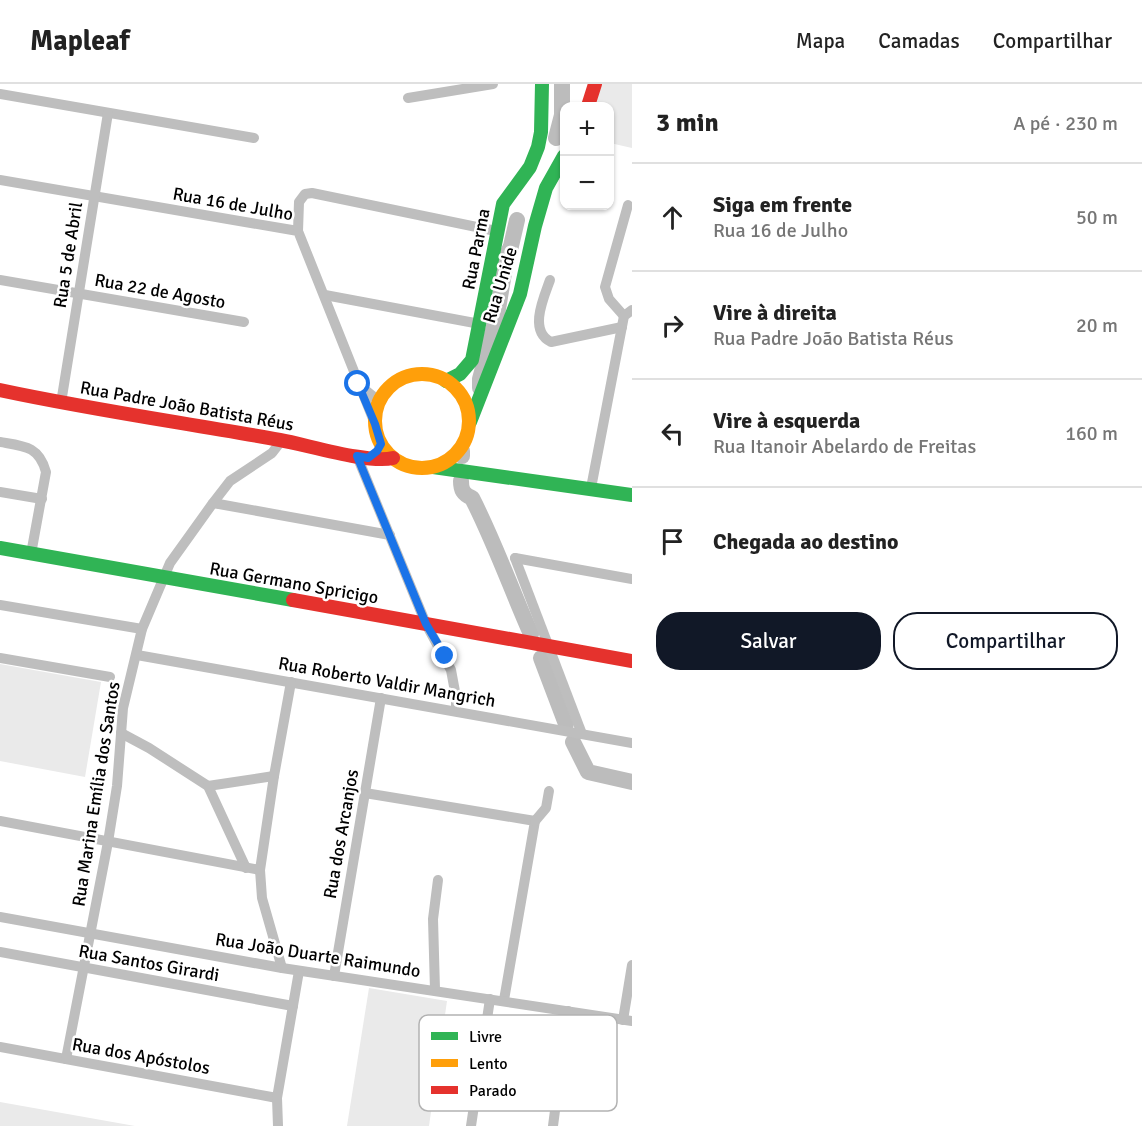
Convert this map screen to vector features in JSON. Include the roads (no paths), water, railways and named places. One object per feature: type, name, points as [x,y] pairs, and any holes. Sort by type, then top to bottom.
[{"type":"main road","name":"Rua Parma","points":[[446,381],[460,374],[472,360],[503,204],[526,172],[538,147],[541,132],[542,84]]},
{"type":"main road","points":[[589,102],[595,84]]},
{"type":"main road","points":[[538,147],[546,155],[560,156]]},
{"type":"main road","name":"Rua Unide","points":[[469,425],[520,294],[546,188],[560,163]]},
{"type":"main road","points":[[526,172],[533,172],[543,179],[546,188]]},
{"type":"main road","points":[[430,467],[444,462],[456,452],[464,440],[469,425],[467,408],[464,400],[446,381],[427,375],[410,376],[395,382],[379,401],[375,424],[381,444],[393,458],[408,465],[632,495]]},
{"type":"main road","name":"Rua Padre João Batista Réus","points":[[0,390],[61,403],[282,440],[362,457],[385,460],[393,458]]},
{"type":"main road","points":[[362,457],[377,451],[381,444]]},
{"type":"main road","points":[[456,452],[473,473]]},
{"type":"main road","name":"Rua Germano Spricigo","points":[[0,548],[632,661]]},
{"type":"street","points":[[408,98],[493,84]]},
{"type":"street","points":[[0,94],[254,138]]},
{"type":"street","name":"Rua 5 de Abril","points":[[61,403],[108,113]]},
{"type":"street","name":"Rua 16 de Julho","points":[[0,180],[298,231],[375,424]]},
{"type":"street","points":[[298,231],[299,202],[305,194],[312,193],[496,231]]},
{"type":"street","points":[[626,318],[609,298],[605,287],[628,205]]},
{"type":"street","name":"Rua 22 de Agosto","points":[[0,280],[244,322]]},
{"type":"street","points":[[550,280],[539,320],[542,335],[551,342],[626,318]]},
{"type":"street","points":[[324,295],[480,324]]},
{"type":"street","points":[[591,488],[626,318]]},
{"type":"street","points":[[358,384],[379,401]]},
{"type":"street","name":"Rua Marina Emília dos Santos","points":[[66,1059],[108,842],[117,786],[123,708],[142,629],[170,563],[213,503],[230,481],[272,453],[282,440]]},
{"type":"street","points":[[0,442],[26,447],[36,453],[42,459],[46,472],[31,554]]},
{"type":"street","points":[[362,457],[426,624],[452,670],[456,711]]},
{"type":"street","points":[[0,492],[42,499]]},
{"type":"street","points":[[213,503],[390,535]]},
{"type":"street","points":[[582,734],[515,558],[632,579]]},
{"type":"street","points":[[0,605],[142,629]]},
{"type":"street","name":"Rua Roberto Valdir Mangrich","points":[[137,654],[632,743]]},
{"type":"street","points":[[0,658],[110,677]]},
{"type":"street","points":[[282,968],[262,898],[260,870],[291,682]]},
{"type":"street","name":"Rua dos Arcanjos","points":[[334,976],[381,698]]},
{"type":"street","points":[[121,733],[155,751],[208,786],[246,868]]},
{"type":"street","points":[[208,786],[274,776]]},
{"type":"street","points":[[504,1000],[535,821],[546,808],[549,791]]},
{"type":"street","points":[[365,793],[535,821]]},
{"type":"street","points":[[0,821],[260,870]]},
{"type":"street","points":[[435,990],[432,926],[438,880]]},
{"type":"street","name":"Rua João Duarte Raimundo","points":[[0,917],[299,971],[595,1015]]},
{"type":"street","name":"Rua Santos Girardi","points":[[0,952],[293,1006]]},
{"type":"street","points":[[628,1020],[632,965]]},
{"type":"street","points":[[278,1126],[277,1098],[299,971]]},
{"type":"street","points":[[488,1015],[490,999]]},
{"type":"street","points":[[567,1015],[568,1011]]},
{"type":"street","name":"Rua dos Apóstolos","points":[[0,1047],[277,1098]]},
{"type":"street","points":[[471,1126],[473,1111]]},
{"type":"street","points":[[553,1126],[555,1111]]},
{"type":"waterway","points":[[556,138],[562,115],[562,84]]},
{"type":"waterway","points":[[480,388],[480,379],[497,315],[507,255],[517,220]]},
{"type":"waterway","points":[[462,451],[462,456]]},
{"type":"waterway","points":[[461,481],[463,491],[472,498],[488,532],[531,634]]},
{"type":"waterway","points":[[541,658],[566,724]]},
{"type":"waterway","points":[[573,742],[588,772],[632,782]]}]
